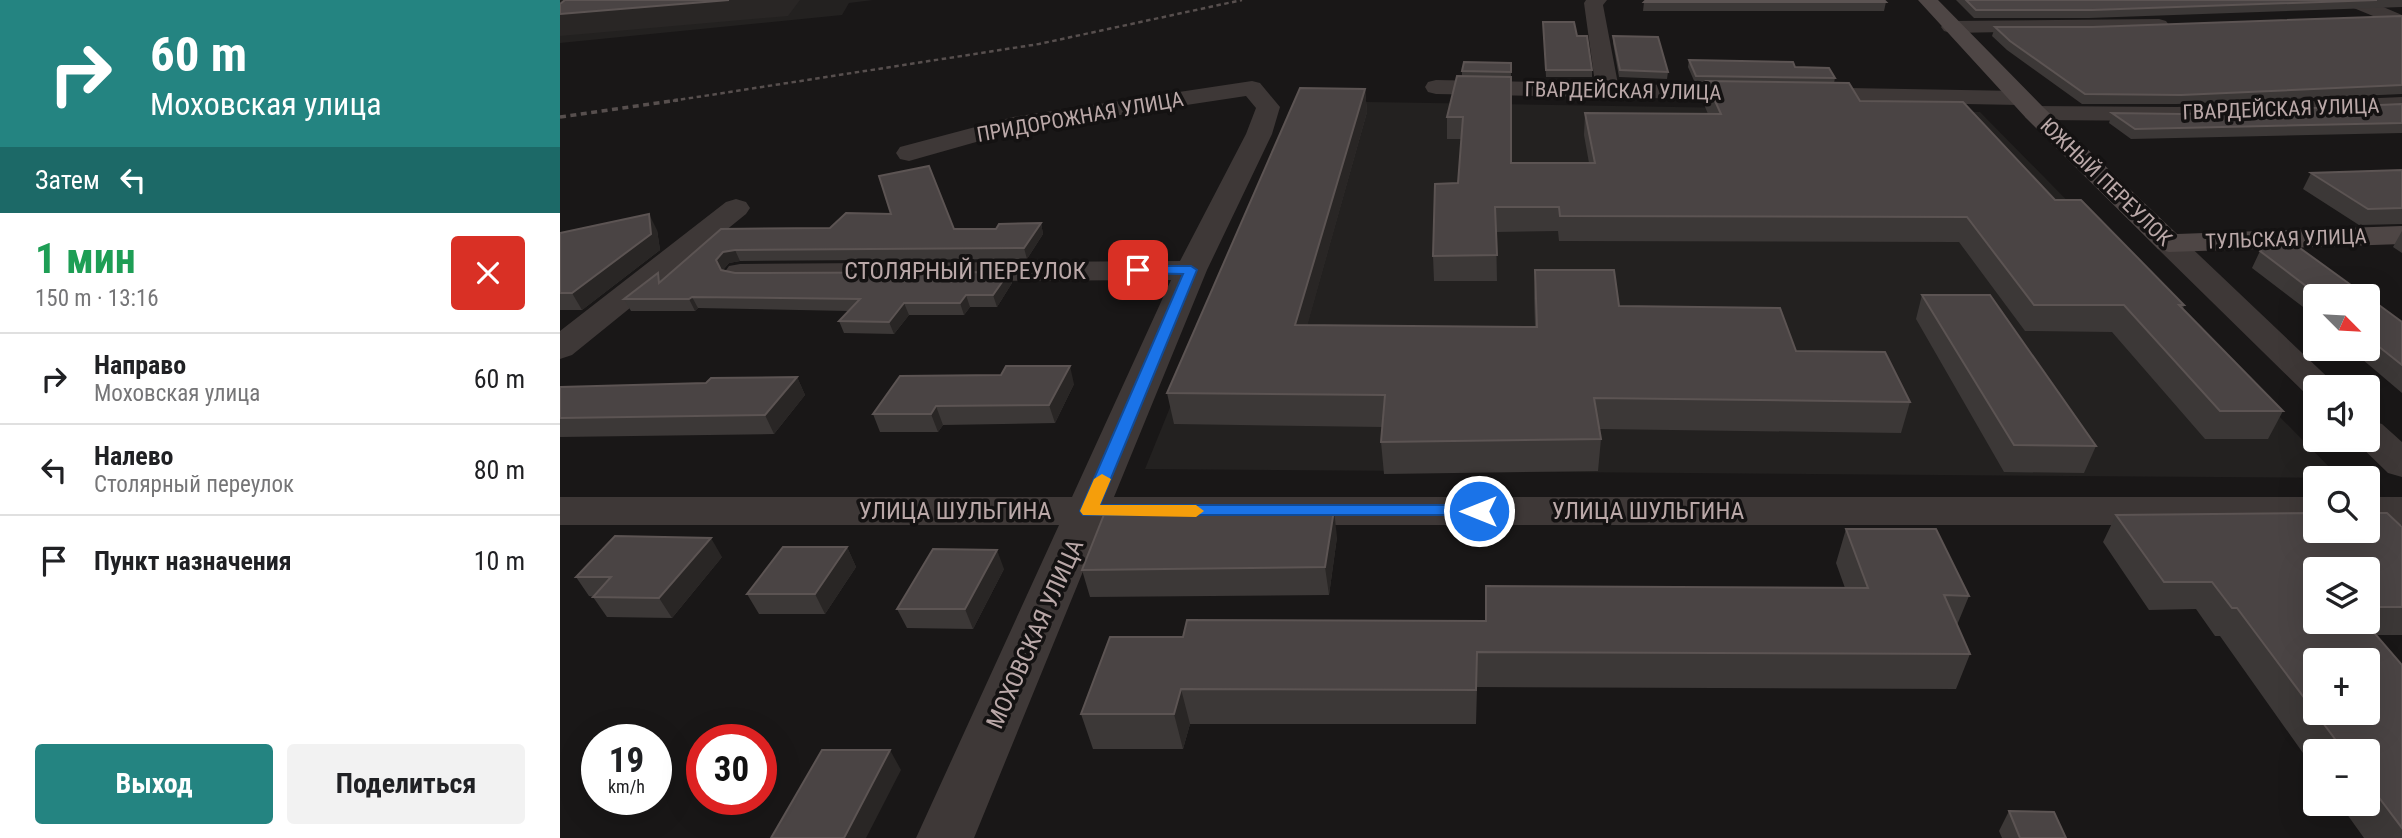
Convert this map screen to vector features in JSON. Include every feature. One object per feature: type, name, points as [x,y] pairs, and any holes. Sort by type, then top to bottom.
[{"type":"main road","name":"ЮЖНЫЙ ПЕРЕУЛОК","points":[[1927,0],[2027,105],[2169,243]]},
{"type":"main road","name":"ТУЛЬСКАЯ УЛИЦА","points":[[2169,243],[2402,235]]},
{"type":"street","points":[[1596,2],[1608,92]]},
{"type":"street","points":[[2351,9],[2398,18]]},
{"type":"street","points":[[1951,27],[2179,24]]},
{"type":"street","name":"ПРИДОРОЖНАЯ УЛИЦА","points":[[909,153],[1013,124],[1252,88]]},
{"type":"street","name":"МОХОВСКАЯ УЛИЦА","points":[[945,838],[1089,511],[1191,270],[1259,134],[1268,107],[1252,88]]},
{"type":"street","name":"ГВАРДЕЙСКАЯ УЛИЦА","points":[[1436,88],[2027,105],[2177,114],[2402,104]]},
{"type":"street","points":[[560,348],[736,208]]},
{"type":"street","name":"ЮЖНЫЙ ПЕРЕУЛОК","points":[[2169,243],[2307,375]]},
{"type":"street","name":"СТОЛЯРНЫЙ ПЕРЕУЛОК","points":[[740,273],[1191,270]]},
{"type":"street","points":[[2380,443],[2401,463]]},
{"type":"street","name":"УЛИЦА ШУЛЬГИНА","points":[[560,511],[2303,511]]},
{"type":"street","points":[[2380,511],[2402,511]]},
{"type":"shaded area","points":[[560,0],[873,0],[849,3],[842,15],[560,43]]},
{"type":"shaded area","points":[[1305,101],[1980,112],[2303,440],[2303,452],[2314,452],[2328,466],[2303,466],[2303,478],[1145,469],[1293,105]]},
{"type":"building","points":[[565,0],[729,0],[560,14],[560,4]]},
{"type":"building","points":[[1884,0],[1886,2],[1644,2]]},
{"type":"building","points":[[1966,0],[2377,0],[2092,10],[1976,10]]},
{"type":"building","points":[[2402,16],[2402,85],[2181,95],[2085,94],[2010,41],[1995,27],[2092,27]]},
{"type":"building","points":[[1543,22],[1574,22],[1577,36],[1587,36],[1592,70],[1546,70]]},
{"type":"building","points":[[1613,36],[1658,37],[1668,72],[1620,70]]},
{"type":"building","points":[[1689,60],[1793,62],[1795,67],[1829,68],[1835,78],[1696,76]]},
{"type":"building","points":[[1464,62],[1511,63],[1511,72],[1462,71]]},
{"type":"building","points":[[1457,76],[1511,77],[1511,163],[1595,163],[1585,113],[1721,114],[1706,81],[1849,83],[1860,101],[1963,102],[2055,200],[2081,200],[2283,411],[2220,411],[2124,305],[2034,305],[1967,217],[1560,216],[1559,207],[1495,207],[1497,255],[1433,256],[1435,184],[1458,183],[1463,117],[1447,117]]},
{"type":"building","points":[[1300,88],[1365,89],[1295,325],[1537,327],[1535,270],[1614,270],[1619,306],[1780,308],[1796,351],[1885,352],[1910,402],[1594,398],[1601,439],[1381,442],[1385,395],[1167,393]]},
{"type":"building","points":[[2402,104],[2402,123],[2135,129],[2112,113],[2181,114]]},
{"type":"building","points":[[929,166],[954,229],[996,229],[999,224],[1041,223],[1024,248],[735,250],[723,252],[716,260],[721,270],[735,273],[1009,272],[993,295],[966,295],[960,303],[904,303],[889,322],[839,321],[860,299],[624,299],[658,273],[659,283],[721,229],[830,228],[846,213],[891,214],[879,176]]},
{"type":"building","points":[[2402,170],[2402,208],[2368,209],[2311,173]]},
{"type":"building","points":[[649,214],[651,234],[572,293],[560,293],[560,233]]},
{"type":"building","points":[[2273,235],[2282,235],[2349,284],[2303,284],[2260,251]]},
{"type":"building","points":[[1922,295],[1990,295],[2096,446],[2014,445]]},
{"type":"building","points":[[2380,306],[2402,322],[2402,365],[2380,348]]},
{"type":"building","points":[[1006,366],[1070,366],[1049,405],[936,406],[931,414],[873,414],[900,376],[1001,375]]},
{"type":"building","points":[[797,377],[765,415],[560,418],[560,387],[706,383],[711,378]]},
{"type":"building","points":[[1334,510],[1325,567],[1082,570],[1105,512]]},
{"type":"building","points":[[2303,513],[2303,543],[2380,543],[2380,513],[2387,513],[2402,527],[2402,607],[2380,607],[2380,557],[2303,557],[2303,634],[2375,634],[2402,665],[2402,828],[2380,799],[2380,739],[2335,739],[2325,725],[2380,725],[2380,648],[2303,648],[2303,696],[2237,608],[2232,608],[2212,582],[2164,582],[2116,515]]},
{"type":"building","points":[[1846,529],[1936,529],[1969,596],[1944,595],[1970,654],[1477,652],[1476,690],[1181,689],[1174,714],[1081,714],[1110,637],[1183,637],[1187,620],[1486,621],[1486,586],[1868,588]]},
{"type":"building","points":[[615,536],[711,538],[659,598],[593,597],[611,577],[576,577]]},
{"type":"building","points":[[783,547],[847,547],[815,594],[747,594]]},
{"type":"building","points":[[933,549],[997,550],[965,609],[897,609]]},
{"type":"building","points":[[822,750],[890,750],[844,838],[771,838]]},
{"type":"building","points":[[2009,811],[2054,812],[2066,838],[2020,838]]},
{"type":"railway","points":[[677,100],[1039,44],[1242,0]]},
{"type":"railway","points":[[560,117],[677,100]]},
{"type":"railway","points":[[665,102],[677,100]]},
{"type":"slow traffic","points":[[1102,479],[1089,511],[1196,511]]},
{"type":"route","points":[[1138,270],[1191,270],[1089,511],[1479,511]]}]
